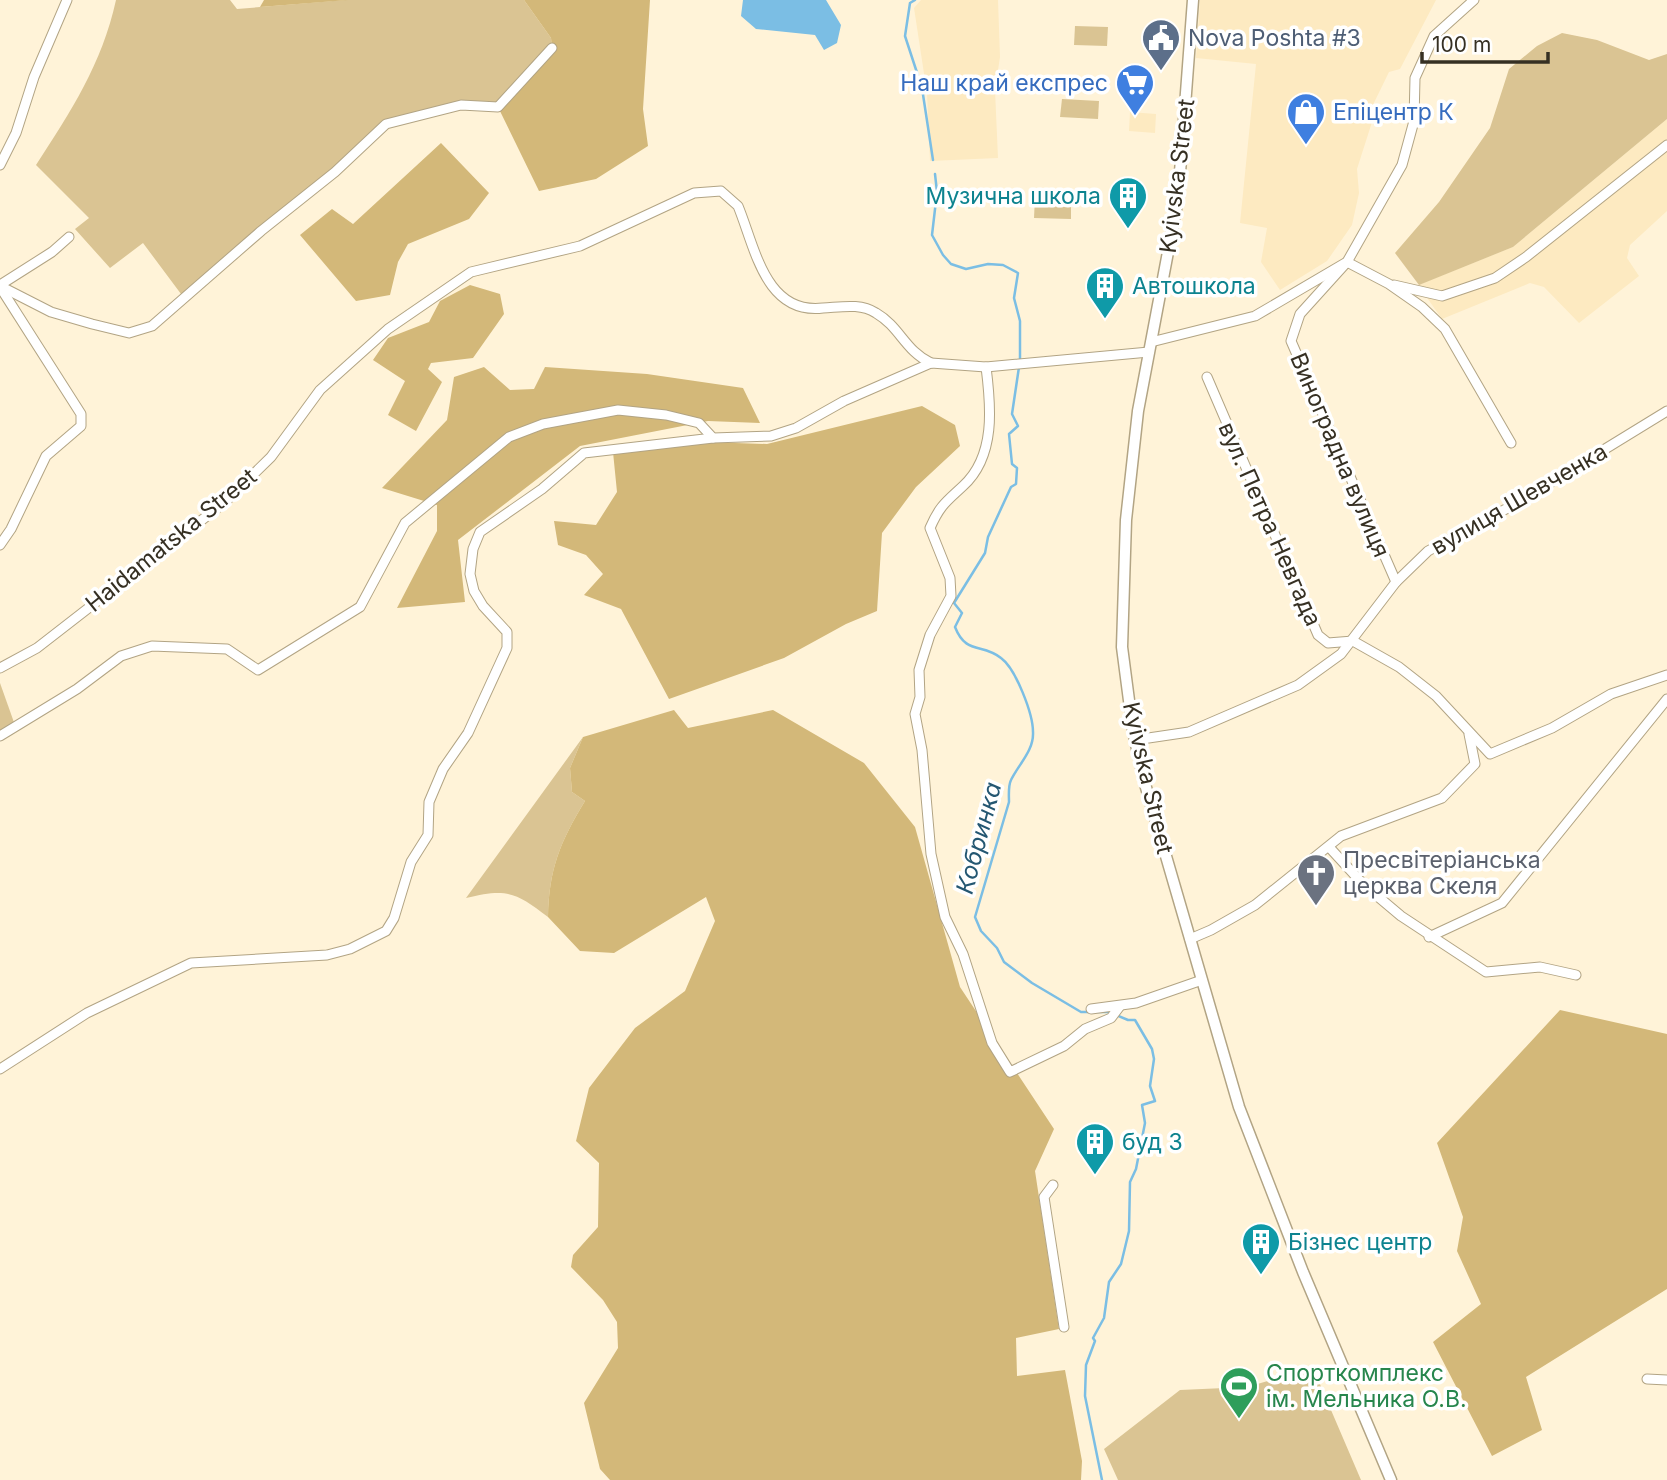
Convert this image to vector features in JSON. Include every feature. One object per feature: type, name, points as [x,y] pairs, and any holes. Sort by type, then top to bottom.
[{"type":"main road","name":"Kyivska Street","points":[[1193,0],[1178,199],[1150,347],[1130,478],[1122,646],[1144,785],[1239,1107],[1303,1272],[1391,1480]]},
{"type":"street","points":[[0,165],[16,133],[34,77],[67,0]]},
{"type":"street","name":"Виноградна вулиця","points":[[1396,582],[1291,341],[1300,314],[1347,262],[1402,165],[1414,121],[1415,78],[1434,36],[1474,0]]},
{"type":"street","points":[[0,286],[51,312],[92,324],[129,333],[152,326],[261,231],[335,172],[386,124],[461,105],[498,107],[552,48]]},
{"type":"street","points":[[1389,284],[1442,296],[1495,278],[1526,257],[1667,145]]},
{"type":"street","name":"Haidamatska Street","points":[[0,668],[37,648],[225,502],[271,457],[320,390],[388,329],[471,272],[580,246],[694,193],[721,191],[738,206],[767,283],[783,298],[805,308],[850,305],[876,313],[890,324],[914,355],[931,363]]},
{"type":"street","points":[[0,286],[52,252],[69,237]]},
{"type":"street","points":[[0,1069],[88,1013],[191,963],[327,955],[350,949],[386,931],[394,918],[411,862],[428,835],[429,802],[433,791],[443,769],[468,733],[507,648],[508,632],[483,606],[470,574],[473,549],[480,532],[542,489],[584,453],[713,438],[771,436],[796,428],[844,401],[931,363],[986,367],[1150,347],[1255,316],[1347,262],[1389,284],[1422,307],[1445,329],[1511,443]]},
{"type":"street","points":[[0,286],[81,414],[81,426],[46,456],[11,529],[0,545]]},
{"type":"street","points":[[986,367],[991,405],[981,464],[938,509],[930,528],[950,578],[951,596],[930,635],[919,670],[920,697],[915,714],[922,750],[931,854],[944,918],[963,954],[992,1043],[1010,1072],[1064,1046],[1085,1028],[1116,1012],[1202,980]]},
{"type":"street","name":"вул. Петра Невгада","points":[[1207,377],[1314,628],[1328,643],[1353,641]]},
{"type":"street","points":[[0,736],[77,689],[121,656],[152,646],[227,649],[258,670],[306,642],[360,607],[405,523],[509,437],[543,424],[618,410],[666,415],[699,423],[713,438]]},
{"type":"street","name":"вулиця Шевченка","points":[[1135,740],[1189,732],[1298,685],[1321,671],[1353,641],[1396,582],[1428,551],[1517,503],[1667,411]]},
{"type":"street","points":[[1353,641],[1399,667],[1436,696],[1490,754],[1552,728],[1611,694],[1667,675]]},
{"type":"street","points":[[1429,937],[1502,903],[1667,699]]},
{"type":"street","points":[[1190,939],[1255,905],[1341,836],[1442,798],[1475,764],[1469,734]]},
{"type":"street","points":[[1329,847],[1363,884],[1429,937],[1486,972],[1540,967],[1556,968],[1576,975]]},
{"type":"street","points":[[1091,1009],[1116,1012]]},
{"type":"street","points":[[1054,1185],[1044,1197],[1063,1327]]},
{"type":"street","points":[[1647,1379],[1667,1380]]},
{"type":"shaded area","points":[[116,0],[230,0],[237,9],[345,0],[524,0],[551,38],[552,48],[498,107],[461,105],[386,124],[184,298],[143,243],[110,268],[75,229],[89,218],[36,165],[73,106],[94,66]]},
{"type":"shaded area","points":[[264,0],[348,0],[260,7]]},
{"type":"shaded area","points":[[524,0],[650,0],[643,109],[648,146],[596,179],[539,191],[498,107],[552,48],[551,38]]},
{"type":"shaded area","points":[[921,0],[998,0],[1000,57],[995,90],[998,158],[930,161],[927,93],[914,8]]},
{"type":"shaded area","name":"Епіцентр К","points":[[1200,0],[1436,0],[1400,69],[1389,72],[1369,113],[1372,122],[1357,169],[1359,193],[1352,225],[1327,261],[1280,290],[1261,262],[1267,228],[1240,223],[1256,64],[1196,58]]},
{"type":"shaded area","points":[[1075,26],[1108,27],[1107,46],[1074,45]]},
{"type":"shaded area","points":[[1562,33],[1597,40],[1649,60],[1667,54],[1667,119],[1513,247],[1419,285],[1395,253],[1439,202],[1490,128],[1509,69],[1537,46]]},
{"type":"shaded area","points":[[1062,99],[1099,101],[1098,119],[1060,117]]},
{"type":"shaded area","points":[[1130,112],[1156,114],[1155,133],[1129,131]]},
{"type":"shaded area","points":[[1667,119],[1667,211],[1630,245],[1627,258],[1639,276],[1579,323],[1544,287],[1530,283],[1442,319],[1418,285],[1513,247]]},
{"type":"shaded area","points":[[441,143],[489,193],[469,219],[408,244],[398,262],[390,295],[356,301],[300,235],[332,209],[353,224]]},
{"type":"shaded area","points":[[1035,197],[1071,198],[1071,219],[1034,218]]},
{"type":"shaded area","points":[[470,285],[500,294],[504,314],[473,358],[431,363],[428,369],[442,382],[416,431],[388,415],[405,381],[373,360],[388,338],[429,322],[440,301]]},
{"type":"shaded area","points":[[484,367],[510,390],[534,389],[545,367],[647,374],[743,388],[760,423],[708,421],[580,446],[458,540],[465,602],[397,608],[437,531],[437,505],[382,488],[447,420],[454,377]]},
{"type":"shaded area","points":[[922,406],[955,425],[960,446],[916,487],[882,533],[877,611],[846,624],[784,658],[669,699],[621,609],[584,595],[603,574],[586,555],[558,545],[554,521],[596,525],[617,492],[613,452],[706,442],[767,444]]},
{"type":"shaded area","points":[[0,683],[16,728],[0,736]]},
{"type":"shaded area","points":[[674,710],[688,728],[773,710],[864,763],[915,827],[960,987],[1054,1129],[1035,1171],[1059,1329],[1016,1338],[1017,1376],[1065,1370],[1082,1461],[1081,1480],[610,1480],[600,1469],[584,1403],[618,1348],[617,1322],[603,1300],[571,1267],[573,1255],[598,1227],[599,1163],[576,1141],[589,1088],[635,1028],[685,991],[715,921],[706,897],[614,953],[580,951],[548,917],[549,900],[558,856],[585,801],[572,792],[570,768],[583,737]]},
{"type":"shaded area","points":[[583,737],[570,768],[572,792],[585,801],[558,856],[551,884],[548,917],[510,894],[491,893],[466,898]]},
{"type":"shaded area","points":[[1560,1010],[1667,1034],[1667,1289],[1526,1377],[1542,1430],[1492,1456],[1433,1342],[1481,1304],[1457,1251],[1463,1217],[1437,1143]]},
{"type":"shaded area","name":"Спорткомплекс ім. Мельника О.В.","points":[[1313,1368],[1361,1480],[1118,1480],[1104,1449],[1180,1390],[1247,1387]]},
{"type":"water","points":[[743,0],[826,0],[841,25],[837,43],[824,50],[815,35],[756,29],[741,16]]},
{"type":"waterway","name":"Кобринка","points":[[915,0],[910,3],[905,36],[922,88],[933,160]]},
{"type":"waterway","name":"Кобринка","points":[[935,174],[937,192],[932,235],[943,255],[951,264],[966,269],[988,264],[1003,265],[1018,273],[1014,298],[1020,321],[1020,361]]},
{"type":"waterway","name":"Кобринка","points":[[1019,367],[1012,414],[1018,426],[1009,434],[1012,464],[1017,468],[1016,484],[1011,487],[988,537],[985,553],[954,603],[962,613],[955,627],[964,642],[1001,658],[1012,672],[1027,704],[1033,732],[1028,752],[1010,782],[1009,802],[975,917],[981,931],[997,948],[1004,962],[1032,983],[1081,1012],[1109,1012],[1135,1020],[1152,1049],[1154,1059],[1150,1086],[1155,1101],[1142,1105],[1145,1123],[1136,1169],[1130,1182],[1129,1231],[1121,1264],[1109,1282],[1104,1318],[1093,1338],[1095,1341],[1086,1365],[1085,1396],[1102,1480]]},
{"type":"place","name":"Nova Poshta #3","points":[[1161,72]]},
{"type":"place","name":"Наш край експрес","points":[[1135,117]]},
{"type":"place","name":"Епіцентр К","points":[[1306,146]]},
{"type":"place","name":"Музична школа","points":[[1128,230]]},
{"type":"place","name":"Автошкола","points":[[1105,320]]},
{"type":"place","name":"Пресвітеріанська церква Скеля","points":[[1316,907]]},
{"type":"place","name":"буд 3","points":[[1095,1176]]},
{"type":"place","name":"Бізнес центр","points":[[1261,1276]]},
{"type":"place","name":"Спорткомплекс ім. Мельника О.В.","points":[[1239,1420]]}]
